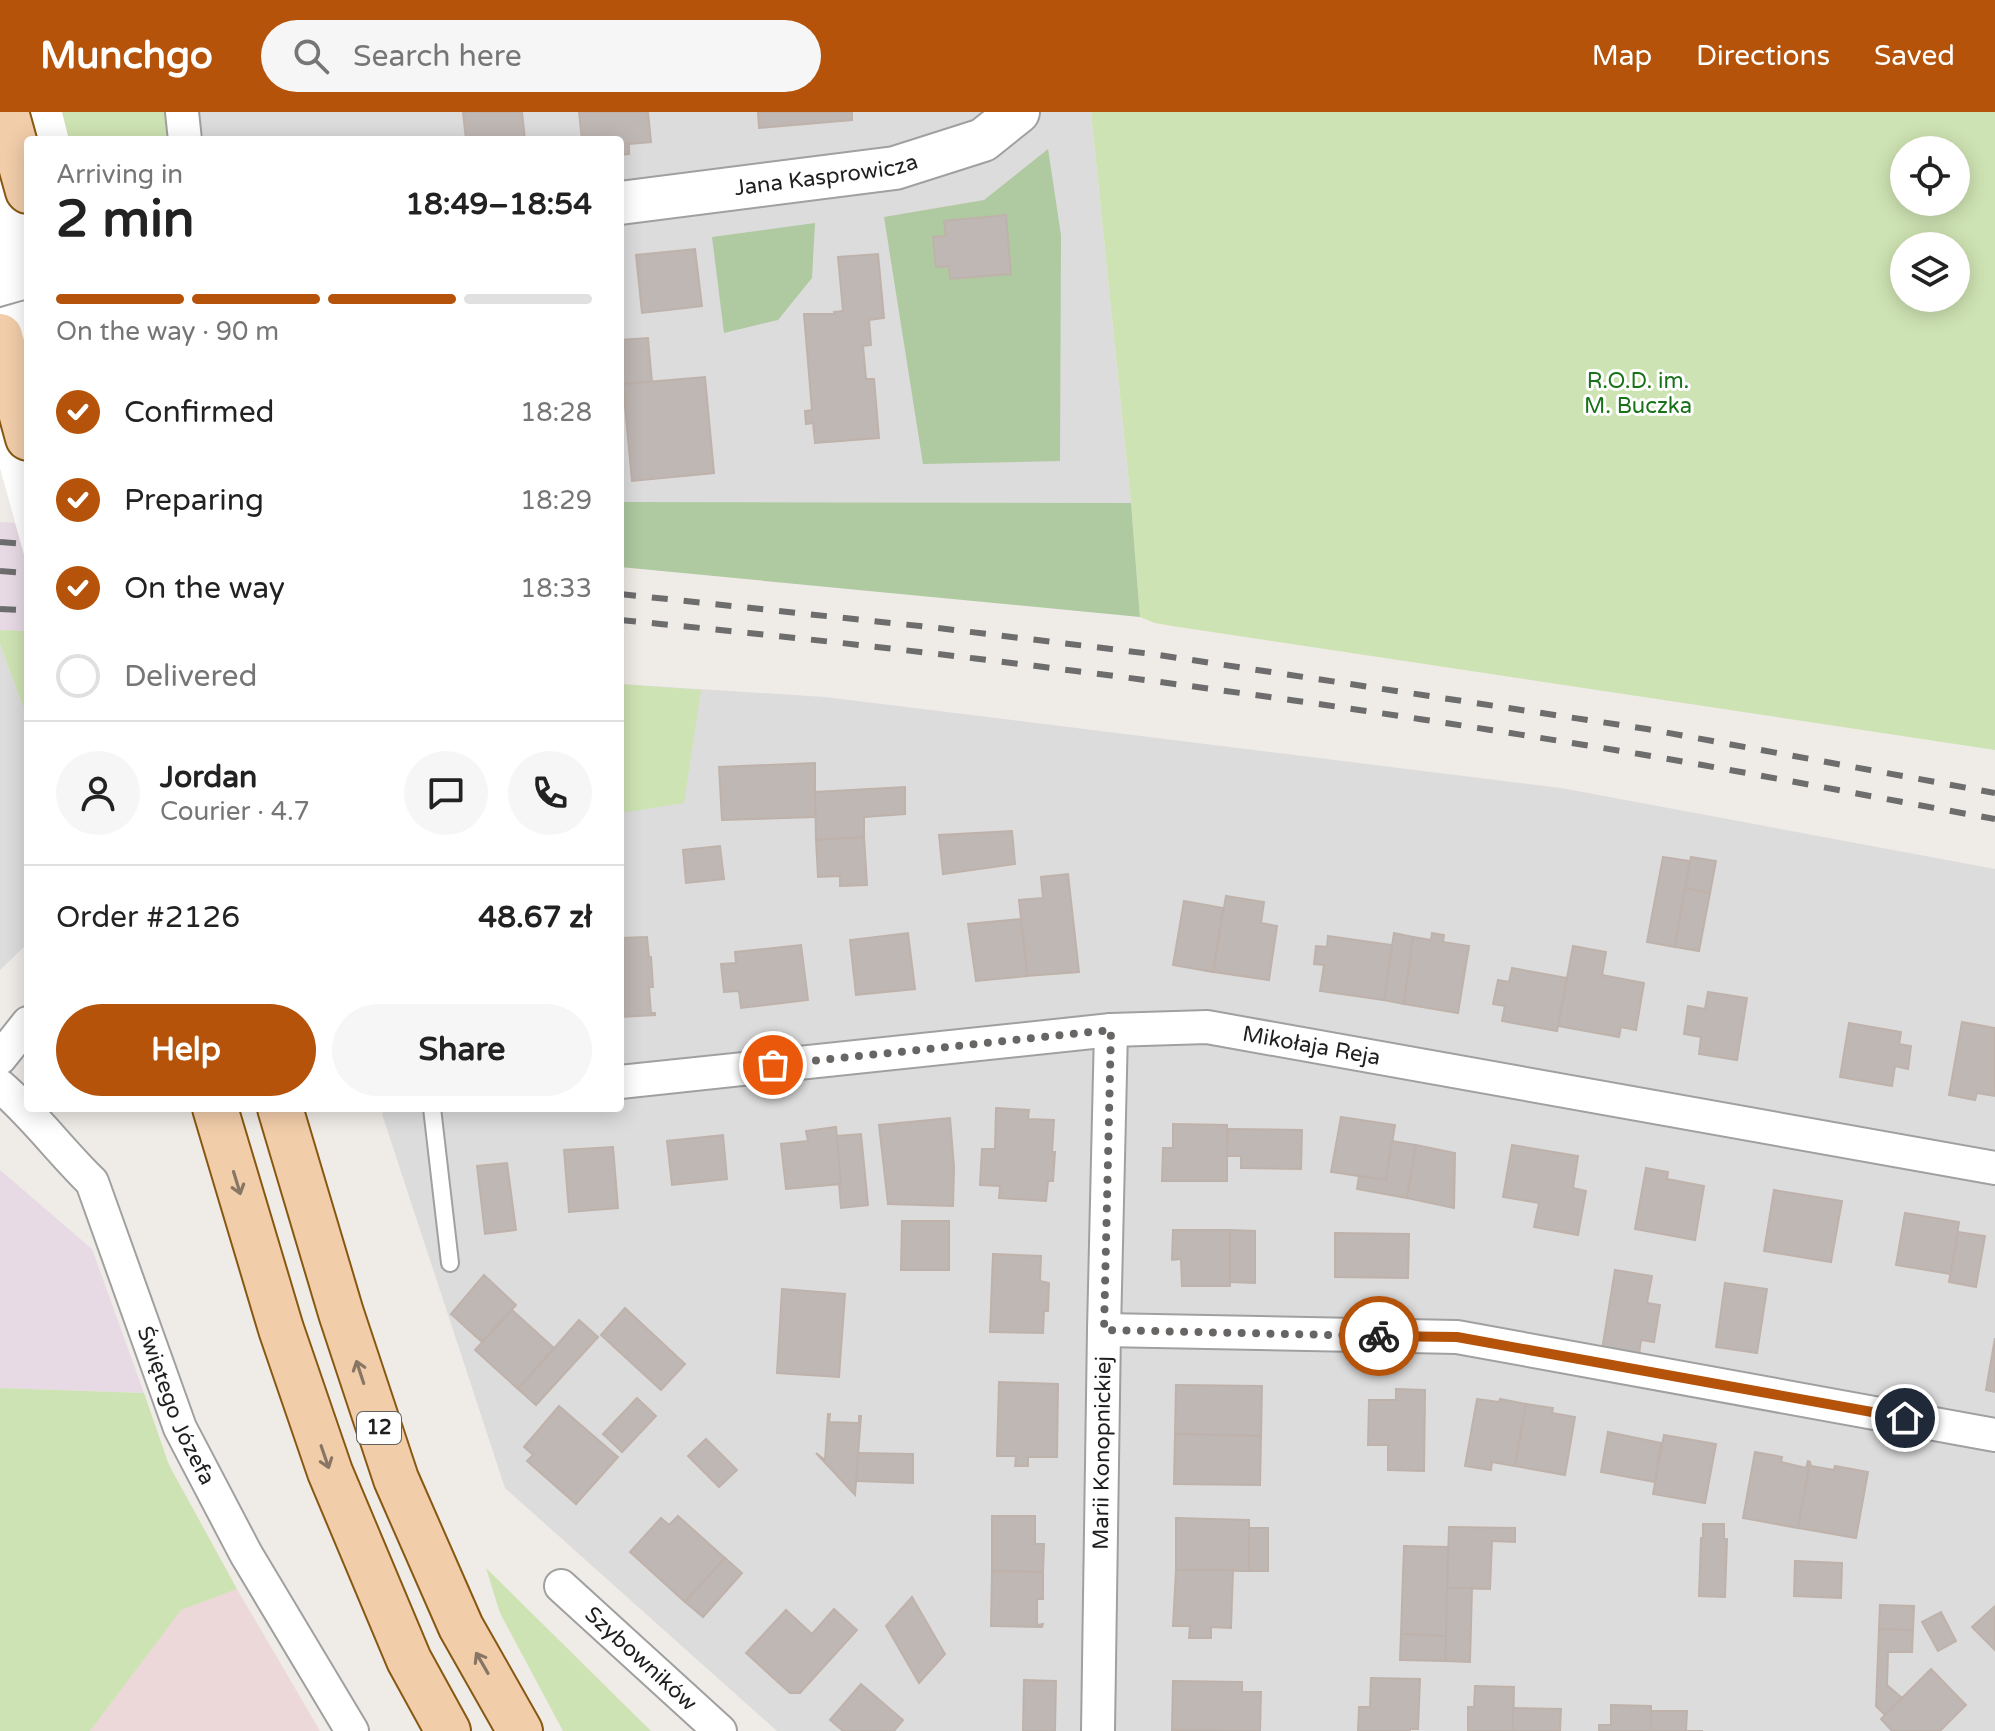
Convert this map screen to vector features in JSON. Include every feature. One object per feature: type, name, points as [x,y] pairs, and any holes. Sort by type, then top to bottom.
[{"type":"main road","points":[[6,112],[24,177]]},
{"type":"main road","points":[[0,336],[24,423]]},
{"type":"main road","points":[[216,1112],[281,1329],[330,1472],[409,1660],[448,1731]]},
{"type":"main road","name":"12","points":[[281,1112],[341,1313],[396,1479],[461,1627],[520,1731]]},
{"type":"street","points":[[182,112],[185,136]]},
{"type":"street","name":"Jana Kasprowicza","points":[[624,202],[895,168],[983,140],[1018,112]]},
{"type":"street","points":[[0,330],[24,323]]},
{"type":"street","name":"Mikołaja Reja","points":[[624,1082],[1111,1030],[1207,1027],[1995,1168]]},
{"type":"street","points":[[0,1058],[24,1028]]},
{"type":"street","name":"Marii Konopnickiej","points":[[1098,1731],[1111,1030]]},
{"type":"street","name":"Świętego Józefa","points":[[0,1086],[24,1107]]},
{"type":"street","name":"Świętego Józefa","points":[[28,1112],[92,1182],[180,1428],[246,1554],[352,1731]]},
{"type":"street","points":[[1104,1330],[1457,1337],[1995,1435]]},
{"type":"street","name":"Szybowników","points":[[561,1586],[720,1731]]},
{"type":"lane","points":[[432,1112],[450,1263]]},
{"type":"shaded area","points":[[182,112],[1091,112],[1131,503],[624,502],[624,136],[185,136]]},
{"type":"shaded area","points":[[0,522],[15,523],[24,555],[24,631],[0,630]]},
{"type":"shaded area","points":[[0,644],[24,709],[24,947],[0,970]]},
{"type":"shaded area","points":[[624,684],[825,697],[1561,788],[1995,869],[1995,1731],[777,1731],[505,1488],[382,1114],[624,1112]]},
{"type":"shaded area","points":[[0,1170],[92,1249],[144,1393],[0,1388]]},
{"type":"shaded area","points":[[237,1589],[320,1731],[90,1731],[181,1609]]},
{"type":"green space","points":[[48,112],[182,112],[185,136],[54,136]]},
{"type":"green space","name":"R.O.D. im. M. Buczka","points":[[1091,112],[1995,112],[1995,750],[1155,623],[1140,617]]},
{"type":"green space","points":[[1048,149],[1061,235],[1060,461],[923,464],[884,217],[984,200]]},
{"type":"green space","points":[[815,223],[812,278],[778,320],[724,333],[712,237]]},
{"type":"green space","points":[[624,502],[1131,503],[1140,617],[624,567]]},
{"type":"green space","points":[[0,630],[24,631],[24,709],[0,644]]},
{"type":"green space","points":[[624,684],[701,690],[684,803],[624,812]]},
{"type":"green space","points":[[0,1388],[144,1393],[169,1465],[237,1589],[181,1610],[90,1731],[0,1731]]},
{"type":"green space","points":[[486,1568],[651,1731],[563,1731],[500,1613]]},
{"type":"pier","points":[[0,112],[62,112],[68,136],[24,136],[24,555],[0,468]]},
{"type":"building","points":[[463,112],[522,112],[525,136],[466,136]]},
{"type":"building","points":[[579,112],[648,112],[651,142],[629,144],[629,154],[624,155],[624,136],[582,136]]},
{"type":"building","points":[[758,112],[852,112],[852,120],[759,128]]},
{"type":"building","points":[[1006,215],[1011,274],[950,279],[949,266],[936,267],[933,237],[946,236],[944,221]]},
{"type":"building","points":[[695,249],[702,306],[642,313],[636,255]]},
{"type":"building","points":[[878,254],[884,318],[869,320],[871,345],[863,346],[866,379],[874,379],[879,438],[815,443],[813,423],[806,424],[805,411],[812,410],[804,314],[843,311],[838,257]]},
{"type":"building","points":[[648,338],[652,382],[624,384],[624,340]]},
{"type":"building","points":[[705,377],[714,473],[632,481],[624,384]]},
{"type":"building","points":[[815,763],[815,817],[722,820],[719,767]]},
{"type":"building","points":[[905,787],[905,814],[864,817],[864,837],[816,840],[815,792]]},
{"type":"building","points":[[1012,831],[1015,864],[943,874],[939,835]]},
{"type":"building","points":[[864,837],[867,885],[840,886],[840,876],[818,877],[816,840]]},
{"type":"building","points":[[720,846],[724,879],[686,883],[683,850]]},
{"type":"building","points":[[1663,857],[1690,861],[1675,947],[1647,942]]},
{"type":"building","points":[[1691,857],[1716,861],[1710,893],[1685,888]]},
{"type":"building","points":[[1068,874],[1079,972],[1027,976],[1019,900],[1043,898],[1041,877]]},
{"type":"building","points":[[1685,888],[1710,893],[1699,951],[1675,947]]},
{"type":"building","points":[[1226,896],[1264,902],[1261,923],[1277,926],[1269,980],[1213,972]]},
{"type":"building","points":[[1184,901],[1223,908],[1213,972],[1173,965]]},
{"type":"building","points":[[1021,919],[1027,976],[976,981],[968,924]]},
{"type":"building","points":[[908,933],[915,989],[856,995],[850,940]]},
{"type":"building","points":[[1394,933],[1413,937],[1404,1004],[1384,1000]]},
{"type":"building","points":[[1432,933],[1444,935],[1443,942],[1469,946],[1458,1013],[1404,1004],[1413,937],[1431,940]]},
{"type":"building","points":[[1328,936],[1392,945],[1384,1000],[1320,991],[1324,965],[1314,964],[1316,946],[1327,947]]},
{"type":"building","points":[[647,937],[653,987],[649,987],[651,1013],[655,1015],[624,1017],[624,938]]},
{"type":"building","points":[[801,945],[808,1000],[741,1008],[739,991],[724,992],[721,964],[736,963],[735,952]]},
{"type":"building","points":[[1573,946],[1606,952],[1602,975],[1644,983],[1636,1030],[1621,1027],[1619,1037],[1558,1026]]},
{"type":"building","points":[[1512,968],[1567,978],[1557,1031],[1502,1021],[1505,1006],[1493,1004],[1498,980],[1509,982]]},
{"type":"building","points":[[1708,992],[1747,998],[1737,1060],[1699,1054],[1701,1037],[1684,1034],[1688,1006],[1705,1009]]},
{"type":"building","points":[[1962,1022],[1995,1028],[1995,1096],[1977,1093],[1975,1100],[1949,1095]]},
{"type":"building","points":[[1849,1023],[1901,1032],[1899,1044],[1911,1046],[1908,1069],[1895,1066],[1892,1086],[1840,1077]]},
{"type":"building","points":[[996,1108],[1029,1110],[1028,1119],[1054,1120],[1053,1181],[1048,1181],[1046,1201],[999,1198],[1000,1186],[980,1185],[982,1149],[995,1149]]},
{"type":"building","points":[[1341,1117],[1395,1125],[1386,1180],[1331,1172]]},
{"type":"building","points":[[950,1118],[953,1206],[888,1204],[879,1125]]},
{"type":"building","points":[[1173,1124],[1227,1125],[1227,1181],[1162,1181],[1163,1148],[1173,1148]]},
{"type":"building","points":[[836,1127],[841,1184],[786,1189],[781,1144],[808,1141],[806,1131]]},
{"type":"building","points":[[1228,1129],[1302,1130],[1301,1169],[1241,1168],[1241,1156],[1227,1156]]},
{"type":"building","points":[[861,1134],[868,1205],[841,1208],[837,1136]]},
{"type":"building","points":[[723,1135],[727,1179],[672,1185],[667,1141]]},
{"type":"building","points":[[1392,1141],[1416,1145],[1407,1198],[1357,1189],[1359,1176],[1386,1180]]},
{"type":"building","points":[[1416,1145],[1455,1153],[1454,1208],[1407,1198]]},
{"type":"building","points":[[1512,1145],[1578,1156],[1573,1188],[1586,1191],[1578,1235],[1534,1227],[1539,1203],[1503,1197]]},
{"type":"building","points":[[613,1147],[618,1208],[569,1212],[564,1150]]},
{"type":"building","points":[[507,1163],[516,1230],[485,1234],[477,1166]]},
{"type":"building","points":[[1646,1168],[1668,1172],[1667,1179],[1704,1186],[1695,1240],[1635,1229]]},
{"type":"building","points":[[1774,1190],[1842,1201],[1831,1262],[1764,1251]]},
{"type":"building","points":[[1905,1213],[1959,1222],[1951,1274],[1896,1265]]},
{"type":"building","points":[[902,1221],[949,1221],[949,1270],[901,1270]]},
{"type":"building","points":[[1173,1230],[1230,1230],[1230,1286],[1182,1286],[1181,1259],[1172,1260]]},
{"type":"building","points":[[1230,1230],[1255,1231],[1255,1283],[1230,1282]]},
{"type":"building","points":[[1958,1232],[1985,1236],[1976,1287],[1949,1282]]},
{"type":"building","points":[[1335,1233],[1409,1234],[1408,1278],[1335,1277]]},
{"type":"building","points":[[993,1254],[1041,1256],[1040,1281],[1049,1283],[1043,1333],[990,1332]]},
{"type":"building","points":[[1615,1270],[1652,1276],[1647,1303],[1660,1305],[1654,1342],[1641,1340],[1638,1362],[1601,1356]]},
{"type":"building","points":[[484,1275],[516,1305],[482,1342],[451,1314]]},
{"type":"building","points":[[1725,1283],[1767,1289],[1757,1353],[1716,1347]]},
{"type":"building","points":[[782,1289],[845,1294],[839,1377],[777,1373]]},
{"type":"building","points":[[625,1308],[685,1364],[661,1390],[601,1335]]},
{"type":"building","points":[[512,1310],[554,1348],[518,1389],[475,1350]]},
{"type":"building","points":[[579,1320],[598,1337],[536,1405],[518,1389]]},
{"type":"building","points":[[1995,1338],[1995,1392],[1986,1390]]},
{"type":"building","points":[[999,1382],[1058,1384],[1057,1457],[1028,1457],[1028,1466],[1015,1466],[1016,1456],[997,1456]]},
{"type":"building","points":[[1176,1385],[1262,1386],[1261,1436],[1175,1434]]},
{"type":"building","points":[[1396,1389],[1425,1390],[1424,1471],[1388,1470],[1388,1445],[1368,1445],[1369,1400],[1396,1400]]},
{"type":"building","points":[[637,1398],[656,1416],[622,1452],[603,1434]]},
{"type":"building","points":[[1477,1399],[1526,1404],[1515,1466],[1492,1462],[1491,1470],[1465,1466]]},
{"type":"building","points":[[1526,1404],[1553,1408],[1552,1413],[1575,1417],[1565,1475],[1515,1466]]},
{"type":"building","points":[[559,1406],[618,1457],[576,1504],[527,1461],[533,1455],[524,1447]]},
{"type":"building","points":[[828,1414],[829,1422],[859,1423],[861,1416],[855,1495],[816,1453],[825,1460]]},
{"type":"building","points":[[1608,1432],[1661,1443],[1655,1482],[1601,1472]]},
{"type":"building","points":[[1175,1434],[1261,1436],[1260,1485],[1174,1484]]},
{"type":"building","points":[[1664,1435],[1716,1444],[1705,1503],[1653,1494]]},
{"type":"building","points":[[706,1439],[737,1470],[719,1487],[688,1456]]},
{"type":"building","points":[[1755,1452],[1782,1457],[1781,1462],[1806,1468],[1810,1462],[1798,1528],[1743,1518]]},
{"type":"building","points":[[858,1453],[913,1454],[913,1483],[857,1481]]},
{"type":"building","points":[[1810,1462],[1811,1466],[1834,1470],[1835,1466],[1868,1472],[1856,1538],[1798,1528]]},
{"type":"building","points":[[678,1516],[725,1558],[685,1602],[630,1552],[661,1518],[669,1525]]},
{"type":"building","points":[[992,1516],[1035,1516],[1035,1544],[1044,1544],[1043,1572],[992,1571]]},
{"type":"building","points":[[1176,1518],[1249,1520],[1249,1571],[1176,1570]]},
{"type":"building","points":[[1703,1524],[1724,1524],[1724,1539],[1727,1539],[1725,1597],[1699,1596]]},
{"type":"building","points":[[1449,1527],[1515,1528],[1515,1542],[1492,1541],[1490,1589],[1447,1588]]},
{"type":"building","points":[[1249,1528],[1268,1528],[1268,1571],[1249,1571]]},
{"type":"building","points":[[1404,1546],[1448,1547],[1446,1636],[1401,1634]]},
{"type":"building","points":[[725,1558],[742,1573],[703,1617],[685,1602]]},
{"type":"building","points":[[1795,1561],[1842,1563],[1841,1598],[1794,1596]]},
{"type":"building","points":[[1176,1570],[1233,1570],[1231,1628],[1211,1627],[1211,1638],[1189,1638],[1190,1626],[1173,1626]]},
{"type":"building","points":[[992,1571],[1043,1572],[1043,1599],[1037,1599],[1037,1625],[1043,1624],[1042,1627],[991,1626]]},
{"type":"building","points":[[1447,1588],[1472,1588],[1470,1662],[1446,1661]]},
{"type":"building","points":[[912,1597],[945,1654],[919,1683],[886,1626]]},
{"type":"building","points":[[1880,1605],[1914,1606],[1913,1630],[1879,1629]]},
{"type":"building","points":[[1995,1606],[1995,1650],[1972,1627]]},
{"type":"building","points":[[834,1609],[857,1630],[800,1693],[790,1693],[746,1653],[786,1610],[812,1634]]},
{"type":"building","points":[[1941,1612],[1956,1641],[1938,1651],[1922,1622]]},
{"type":"building","points":[[1879,1629],[1913,1630],[1912,1652],[1888,1652],[1887,1685],[1902,1698],[1885,1715],[1876,1706]]},
{"type":"building","points":[[1401,1634],[1446,1636],[1445,1661],[1400,1660]]},
{"type":"building","points":[[1931,1669],[1966,1705],[1940,1731],[1892,1731],[1881,1719]]},
{"type":"building","points":[[1371,1678],[1420,1679],[1418,1729],[1358,1731],[1359,1707],[1370,1707]]},
{"type":"building","points":[[1024,1680],[1056,1681],[1055,1731],[1023,1731]]},
{"type":"building","points":[[1173,1681],[1242,1682],[1242,1692],[1261,1692],[1260,1731],[1172,1730]]},
{"type":"building","points":[[861,1684],[903,1720],[894,1731],[843,1731],[830,1720]]},
{"type":"building","points":[[1475,1686],[1514,1687],[1513,1731],[1468,1731],[1468,1707],[1474,1707]]},
{"type":"building","points":[[1611,1705],[1651,1706],[1651,1731],[1599,1731],[1599,1725],[1611,1725]]},
{"type":"building","points":[[1513,1708],[1561,1709],[1560,1731],[1513,1731]]},
{"type":"building","points":[[1651,1711],[1687,1711],[1686,1731],[1651,1731]]},
{"type":"railway","points":[[0,542],[24,544]]},
{"type":"railway","points":[[0,571],[24,573]]},
{"type":"railway","points":[[624,594],[1152,654],[1647,729],[1995,793]]},
{"type":"railway","points":[[0,609],[21,610]]},
{"type":"railway","points":[[624,620],[1005,662],[1262,696],[1645,755],[1995,819]]},
{"type":"way so far","points":[[773,1065],[1111,1030],[1104,1330],[1379,1336]]},
{"type":"route","points":[[1379,1336],[1457,1337],[1905,1418]]}]
